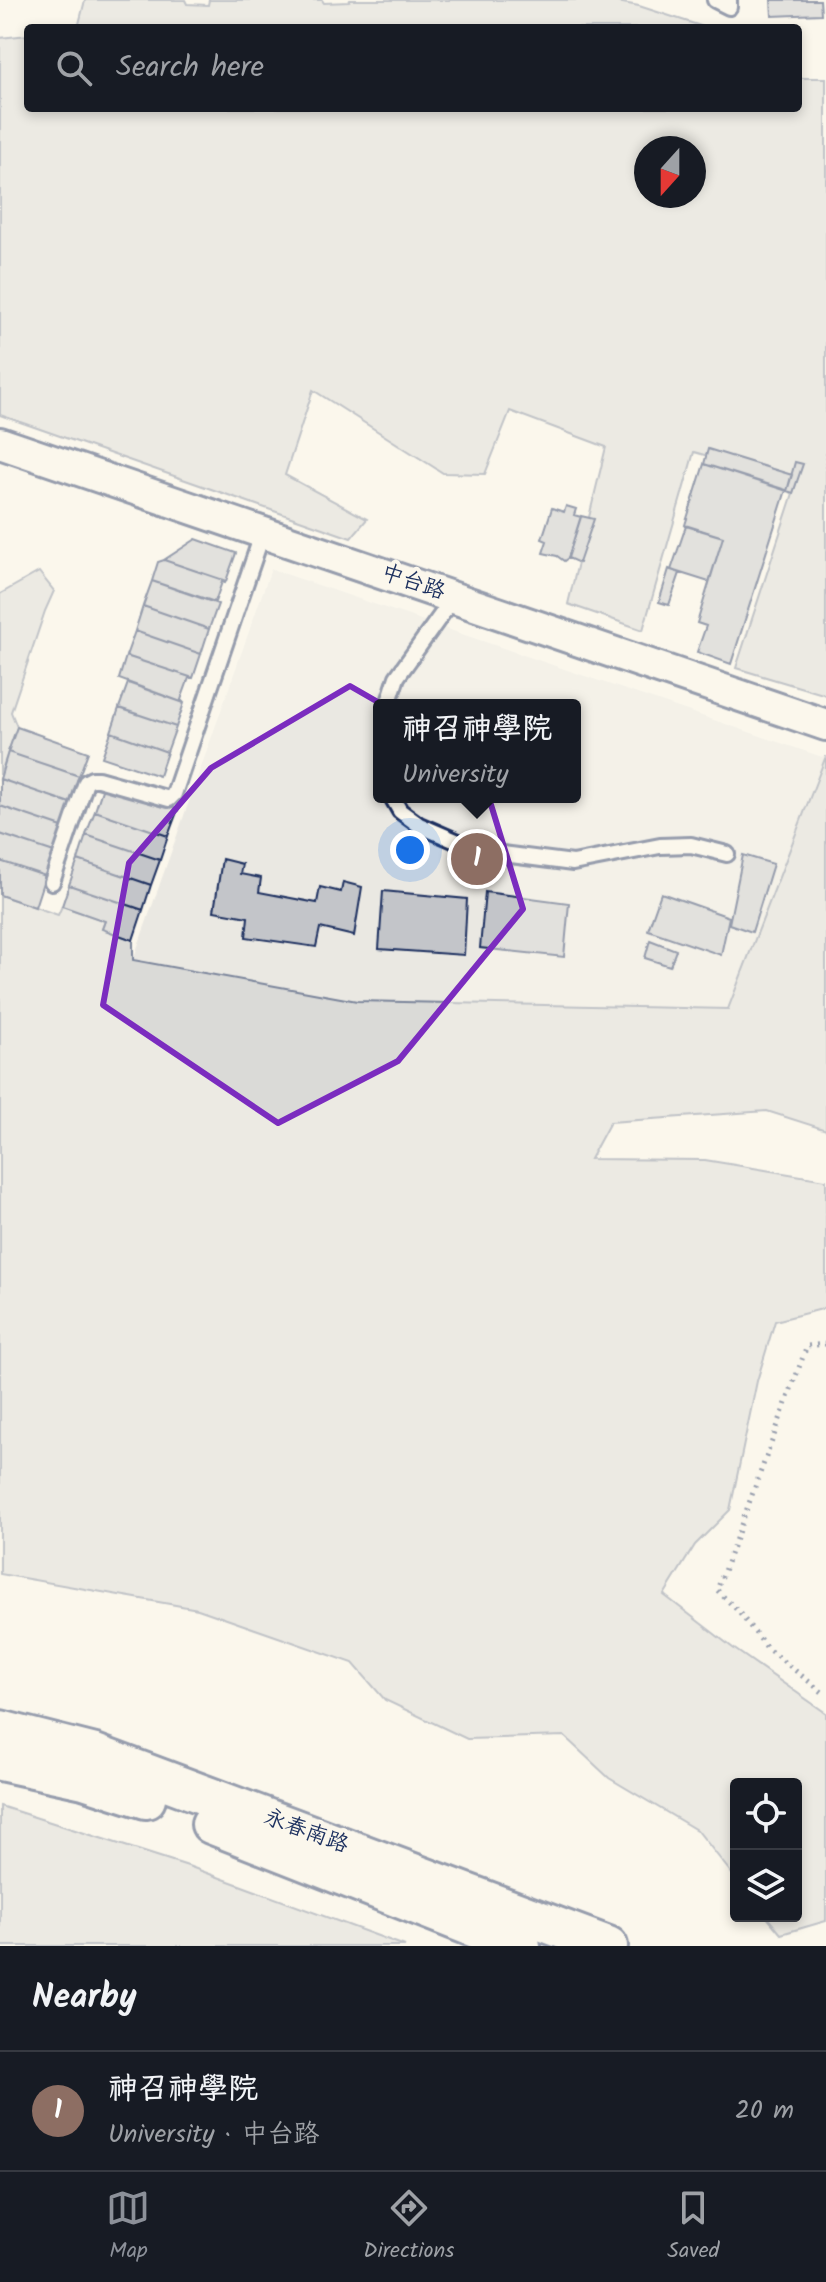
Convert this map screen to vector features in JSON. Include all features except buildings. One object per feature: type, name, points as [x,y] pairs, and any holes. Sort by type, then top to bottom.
[{"type":"street","name":"中台路","points":[[0,443],[826,725]]},
{"type":"street","name":"永春南路","points":[[0,1730],[90,1766],[608,1946]]},
{"type":"street","name":"永春南路","points":[[0,1761],[90,1766],[155,1802],[521,1946]]},
{"type":"lane","points":[[715,0],[729,7],[729,0]]},
{"type":"lane","points":[[52,882],[86,782],[98,779],[169,799],[174,794],[263,532]]},
{"type":"lane","points":[[390,699],[397,677],[454,597]]},
{"type":"lane","points":[[395,803],[400,811],[419,825],[479,851],[573,863],[660,846],[691,845],[727,854]]},
{"type":"path","points":[[826,1344],[807,1346],[717,1590],[768,1649],[826,1695]]},
{"type":"highlighted area","points":[[350,686],[477,759],[523,909],[398,1061],[278,1123],[103,1005],[129,863],[211,768]]},
{"type":"shaded area","points":[[85,0],[185,0],[187,4],[208,5],[209,0],[322,0],[324,3],[350,0],[606,0],[639,6],[695,24],[79,24]]},
{"type":"shaded area","points":[[24,35],[24,112],[802,112],[802,78],[826,78],[826,695],[736,668],[797,481],[694,452],[643,630],[568,604],[606,447],[510,411],[485,474],[443,473],[313,390],[285,475],[367,519],[351,538],[0,415],[0,38]]},
{"type":"shaded area","points":[[271,569],[825,758],[728,1009],[357,1001],[133,960]]},
{"type":"shaded area","points":[[39,572],[54,591],[11,712],[17,727],[0,775],[0,594]]},
{"type":"shaded area","points":[[826,756],[826,1130],[767,1111],[610,1122],[590,1159],[705,1160],[826,1180],[826,1308],[775,1321],[757,1381],[730,1510],[695,1545],[664,1595],[826,1713],[826,1921],[781,1934],[771,1922],[802,1922],[802,1778],[730,1778],[730,1871],[698,1831],[609,1778],[564,1736],[467,1739],[385,1700],[353,1663],[198,1609],[0,1574],[0,895],[58,915],[62,906],[105,921],[102,929],[133,940],[133,960],[357,1001],[728,1009]]},
{"type":"shaded area","points":[[0,1806],[188,1866],[405,1946],[0,1946]]},
{"type":"place","name":"神召神學院","points":[[477,859]]}]
